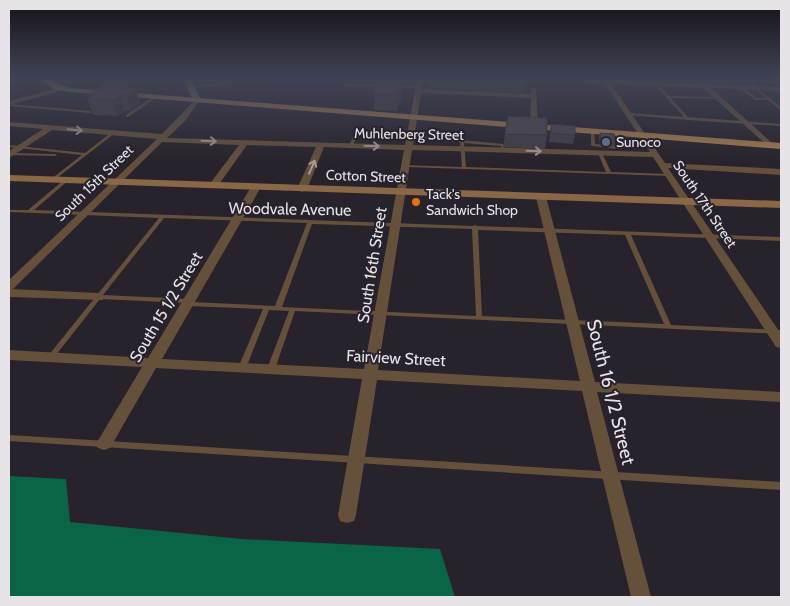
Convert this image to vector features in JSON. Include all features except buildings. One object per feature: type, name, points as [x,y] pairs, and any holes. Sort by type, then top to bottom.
[{"type":"main road","points":[[290,107],[534,126],[618,137],[781,146]]},
{"type":"street","name":"South 15th Street","points":[[9,286],[162,139],[190,107]]},
{"type":"street","name":"South 16th Street","points":[[347,515],[416,107]]},
{"type":"street","points":[[534,107],[534,126]]},
{"type":"street","name":"South 17th Street","points":[[624,107],[777,332],[781,344]]},
{"type":"street","points":[[728,107],[769,145]]},
{"type":"street","name":"Muhlenberg Street","points":[[9,124],[162,139],[352,146],[410,142],[462,145],[502,150],[656,155]]},
{"type":"street","points":[[10,152],[22,147],[51,128]]},
{"type":"street","points":[[214,186],[245,142]]},
{"type":"street","points":[[302,189],[321,145]]},
{"type":"street","points":[[663,165],[781,172]]},
{"type":"street","name":"Cotton Street","points":[[9,178],[781,205]]},
{"type":"street","name":"South 15 1/2 Street","points":[[104,444],[256,187]]},
{"type":"street","name":"South 16 1/2 Street","points":[[541,197],[641,597]]},
{"type":"street","points":[[9,294],[99,297]]},
{"type":"street","name":"Fairview Street","points":[[9,356],[781,397]]},
{"type":"lane","points":[[42,107],[90,112]]},
{"type":"lane","points":[[127,116],[140,107]]},
{"type":"lane","points":[[678,107],[688,119]]},
{"type":"lane","points":[[629,114],[781,126]]},
{"type":"lane","points":[[53,180],[113,133]]},
{"type":"lane","points":[[592,133],[593,145],[595,146],[618,148],[620,147],[618,137]]},
{"type":"lane","points":[[462,145],[464,168]]},
{"type":"lane","points":[[22,147],[85,155]]},
{"type":"lane","points":[[10,152],[85,155]]},
{"type":"lane","points":[[600,153],[609,173]]},
{"type":"lane","points":[[405,166],[670,175]]},
{"type":"lane","points":[[29,212],[66,180]]},
{"type":"lane","name":"Woodvale Avenue","points":[[9,211],[781,239]]},
{"type":"lane","points":[[50,358],[162,218]]},
{"type":"lane","points":[[278,308],[310,222]]},
{"type":"lane","points":[[475,227],[479,317]]},
{"type":"lane","points":[[627,233],[668,326]]},
{"type":"lane","points":[[99,297],[267,308],[777,332]]},
{"type":"lane","points":[[242,368],[267,308]]},
{"type":"lane","points":[[271,370],[293,309]]},
{"type":"lane","points":[[9,438],[781,486]]},
{"type":"green space","points":[[9,476],[66,479],[70,522],[242,539],[440,549],[455,597],[9,597]]},
{"type":"place","name":"Sunoco","points":[[606,142]]},
{"type":"place","name":"Tack's Sandwich Shop","points":[[416,202]]}]
